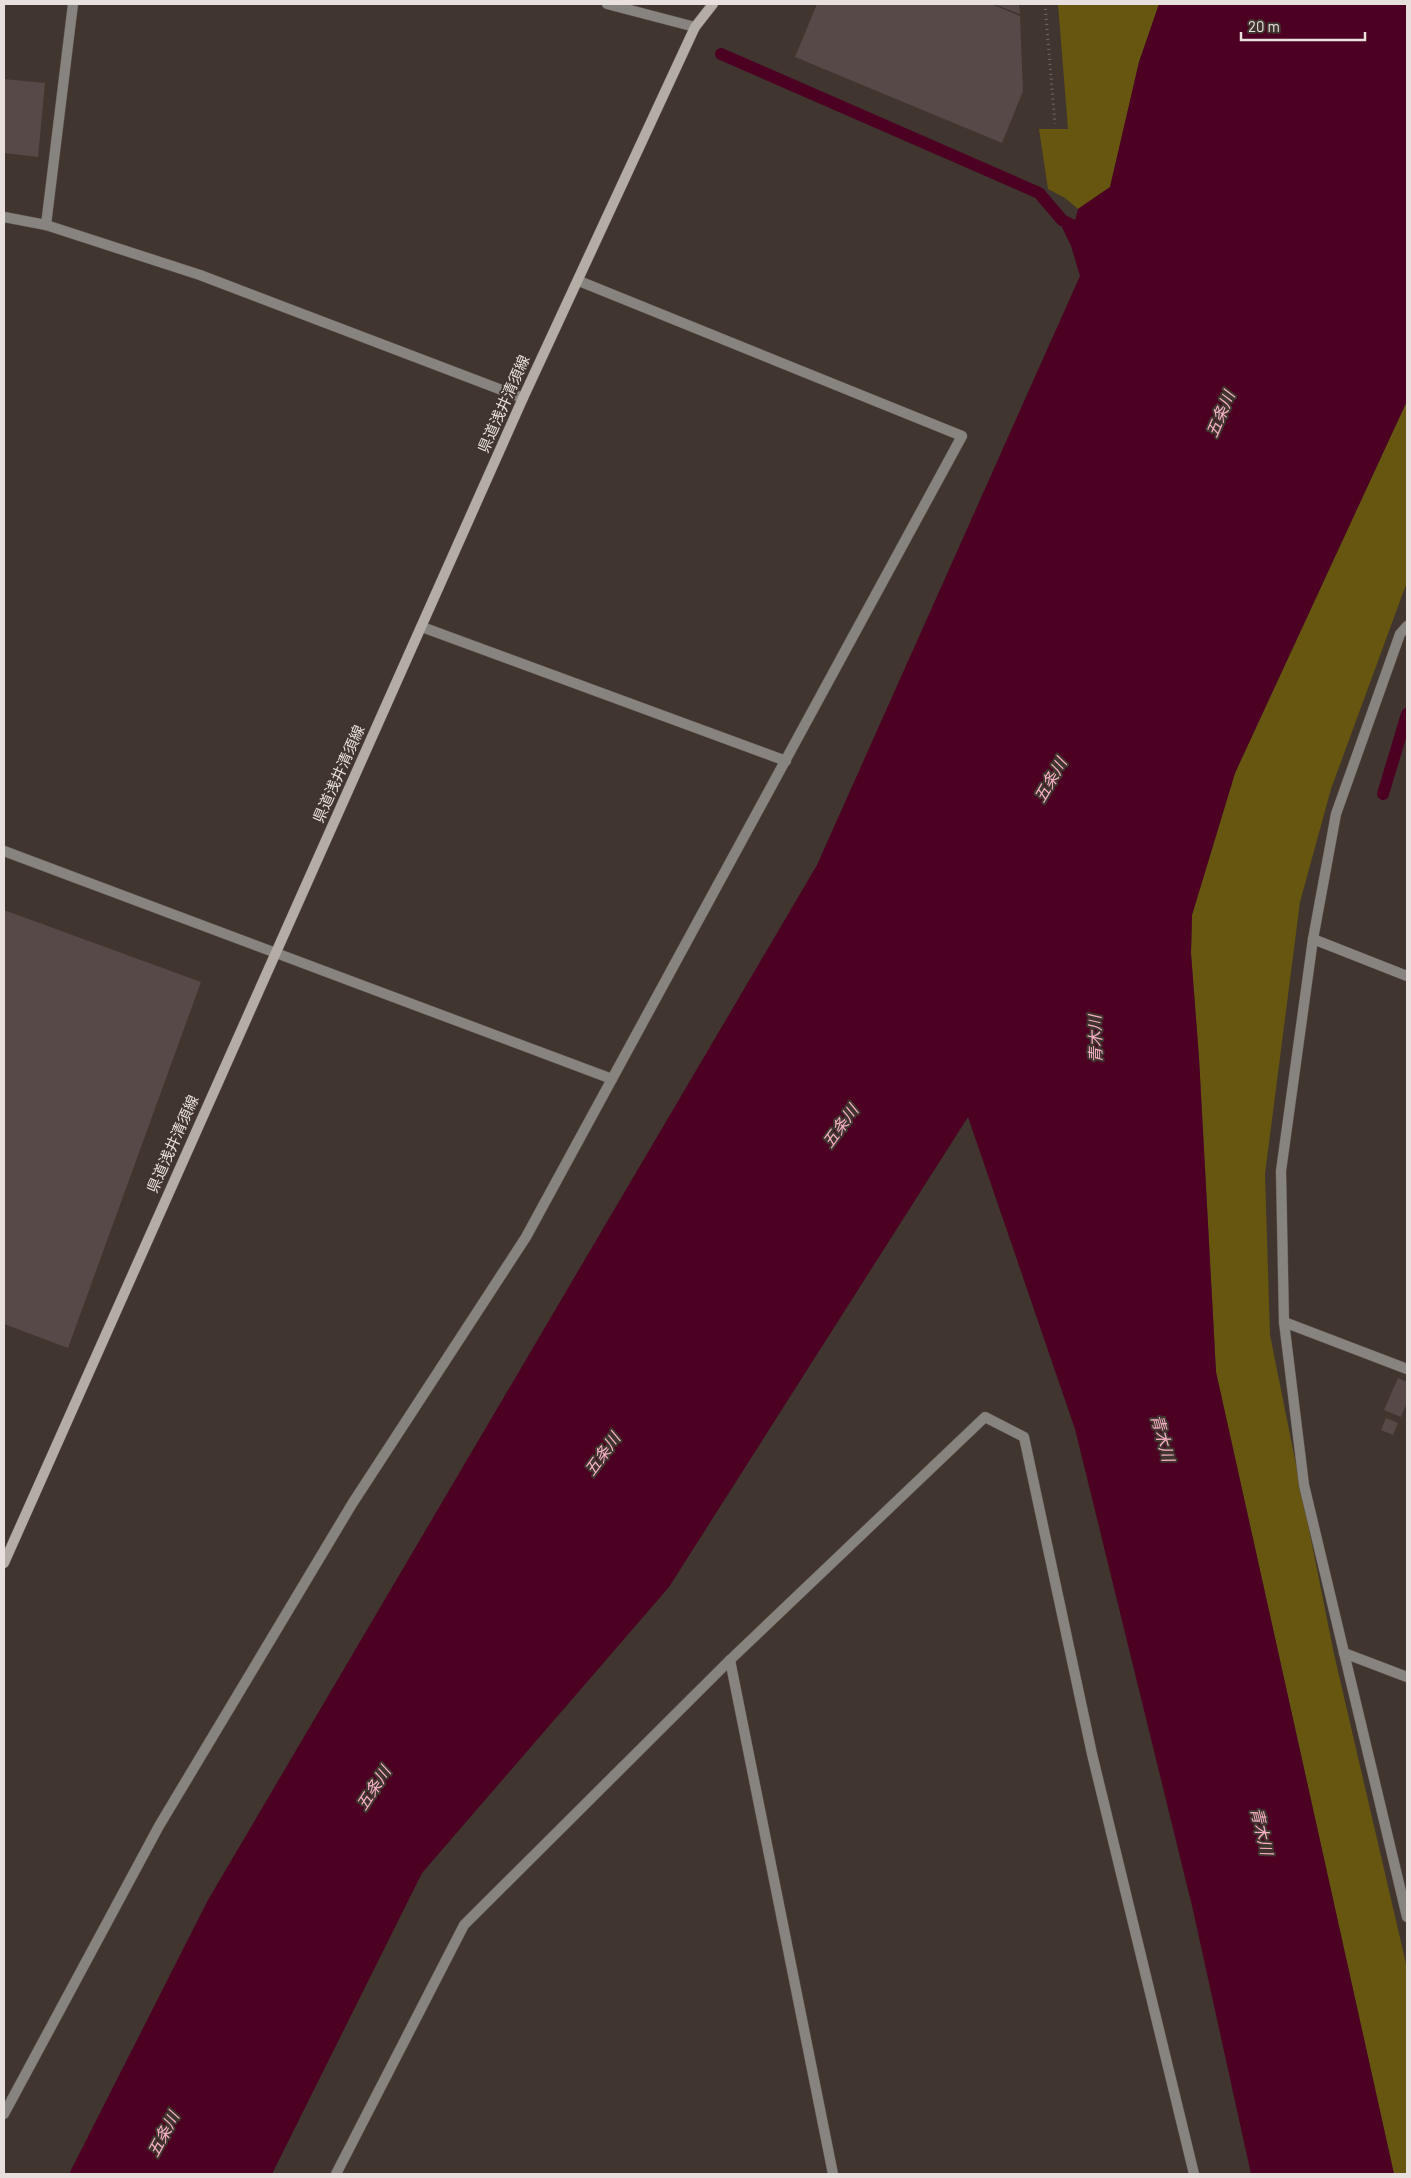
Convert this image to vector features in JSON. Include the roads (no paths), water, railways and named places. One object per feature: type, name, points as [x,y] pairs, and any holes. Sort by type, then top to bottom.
[{"type":"main road","name":"県道浅井清須線","points":[[4,1563],[275,952],[422,627],[522,398],[579,281],[695,28],[713,4]]},
{"type":"street","points":[[46,225],[73,4]]},
{"type":"street","points":[[607,4],[695,28]]},
{"type":"street","points":[[4,217],[46,225],[200,275],[522,398]]},
{"type":"street","points":[[4,2114],[159,1826],[352,1504],[526,1237],[962,436],[579,281]]},
{"type":"street","points":[[1407,626],[1400,634],[1336,814],[1313,939],[1281,1171],[1284,1322],[1304,1486],[1407,1917]]},
{"type":"street","points":[[422,627],[786,761]]},
{"type":"street","points":[[4,851],[612,1079]]},
{"type":"street","points":[[1313,939],[1407,976]]},
{"type":"street","points":[[1284,1322],[1407,1368]]},
{"type":"street","points":[[336,2174],[464,1925],[730,1660],[985,1417],[1024,1437],[1092,1754],[1194,2174]]},
{"type":"street","points":[[1344,1652],[1407,1677]]},
{"type":"street","points":[[730,1660],[833,2174]]},
{"type":"street","points":[[342,2162],[344,2174]]},
{"type":"water","points":[[1159,4],[1407,4],[1407,401],[1235,773],[1192,915],[1191,953],[1199,1058],[1216,1372],[1394,2174],[1251,2174],[1193,1910],[1075,1429],[968,1117],[669,1587],[422,1873],[272,2174],[69,2174],[208,1900],[817,865],[1080,276],[1071,246],[1060,223],[1064,218],[1075,221],[1078,209],[1110,187],[1139,62]]},
{"type":"waterway","points":[[721,54],[1039,193],[1062,220],[1076,227]]},
{"type":"waterway","points":[[1383,794],[1407,714]]},
{"type":"water label","name":"五条川","points":[[1220,414]]},
{"type":"water label","name":"五条川","points":[[1050,780]]},
{"type":"water label","name":"青木川","points":[[1095,1039]]},
{"type":"water label","name":"五条川","points":[[840,1126]]},
{"type":"water label","name":"青木川","points":[[1163,1438]]},
{"type":"water label","name":"五条川","points":[[602,1454]]},
{"type":"water label","name":"五条川","points":[[373,1788]]},
{"type":"water label","name":"青木川","points":[[1262,1831]]},
{"type":"water label","name":"五条川","points":[[163,2134]]}]
